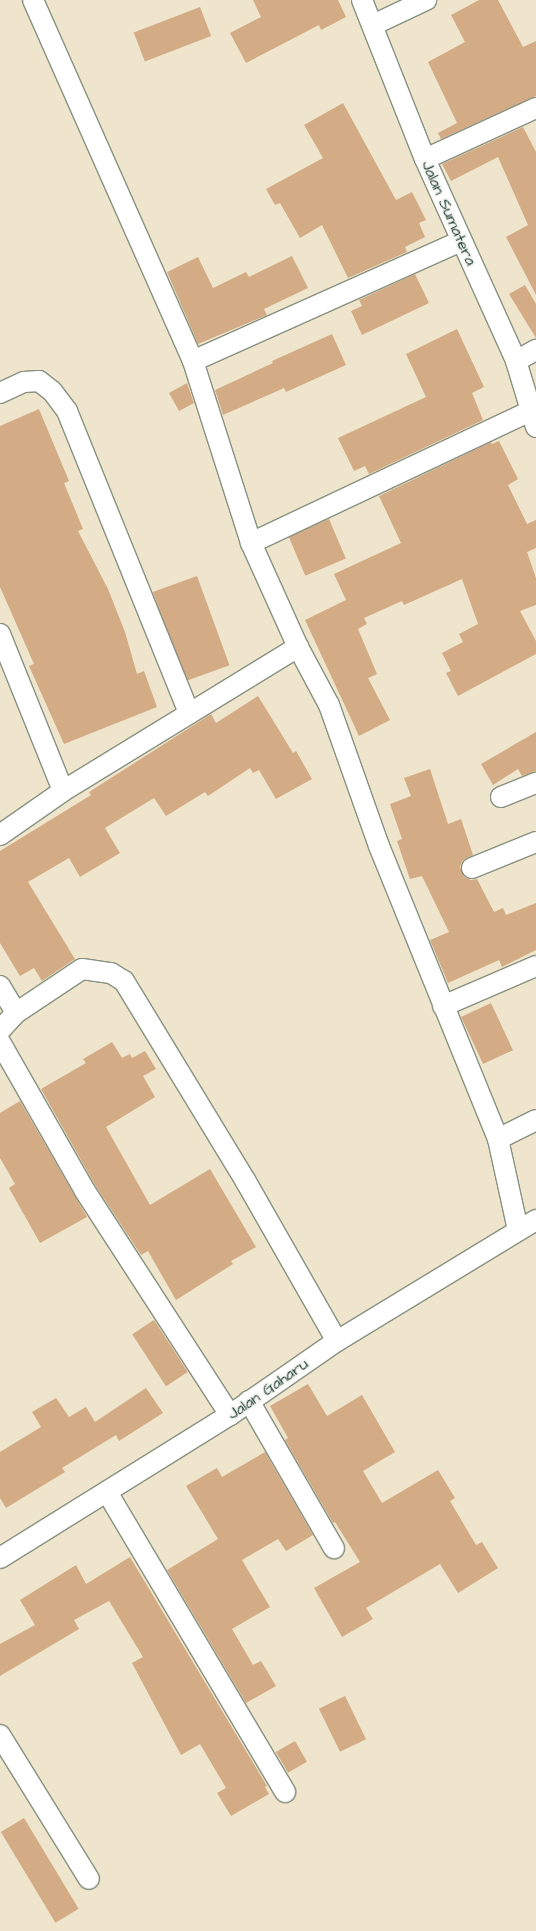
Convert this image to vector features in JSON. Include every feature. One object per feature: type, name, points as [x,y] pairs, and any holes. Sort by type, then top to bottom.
[{"type":"street","points":[[33,0],[73,95],[193,360],[251,543],[298,647],[329,705],[379,846],[498,1140],[518,1230]]},
{"type":"street","name":"Jalan Sumatera","points":[[362,0],[425,160],[516,361],[533,419]]},
{"type":"street","points":[[373,25],[426,0]]},
{"type":"street","points":[[425,160],[536,108]]},
{"type":"street","points":[[193,360],[461,241]]},
{"type":"street","points":[[516,361],[536,350]]},
{"type":"street","points":[[0,393],[24,382],[39,381],[52,390],[67,411],[189,713]]},
{"type":"street","points":[[251,543],[533,419]]},
{"type":"street","points":[[0,634],[63,791]]},
{"type":"street","points":[[0,835],[63,791],[298,647]]},
{"type":"street","points":[[501,797],[536,783]]},
{"type":"street","points":[[472,868],[536,842]]},
{"type":"street","points":[[443,1006],[536,966]]},
{"type":"street","points":[[0,1030],[16,1013],[82,969],[112,973],[124,981],[245,1180],[337,1341]]},
{"type":"street","points":[[0,986],[16,1013]]},
{"type":"street","points":[[0,1042],[85,1191],[230,1415]]},
{"type":"street","points":[[498,1140],[536,1120]]},
{"type":"street","name":"Jalan Gaharu","points":[[0,1558],[230,1415],[337,1341],[536,1220]]},
{"type":"street","points":[[248,1401],[334,1548]]},
{"type":"street","points":[[107,1492],[285,1792]]},
{"type":"street","points":[[0,1735],[89,1879]]},
{"type":"building","points":[[253,0],[338,0],[346,17],[321,30],[319,25],[246,63],[230,33],[261,17]]},
{"type":"building","points":[[479,0],[498,0],[523,47],[536,41],[536,96],[441,139],[438,133],[457,123],[428,62],[465,42],[451,15]]},
{"type":"building","points":[[200,7],[211,36],[145,61],[134,32]]},
{"type":"building","points":[[343,103],[396,200],[412,192],[426,220],[419,223],[425,237],[405,247],[407,252],[348,278],[322,225],[300,238],[280,203],[275,205],[266,189],[323,158],[304,125]]},
{"type":"building","points":[[523,127],[536,152],[536,295],[506,237],[528,225],[498,157],[451,181],[442,164]]},
{"type":"building","points":[[292,256],[308,288],[264,309],[267,315],[198,344],[167,272],[198,257],[213,288],[246,272],[249,277]]},
{"type":"building","points":[[415,274],[429,303],[362,335],[351,311],[362,306],[359,300]]},
{"type":"building","points":[[525,285],[536,304],[536,338],[509,294]]},
{"type":"building","points":[[457,329],[484,387],[472,393],[483,420],[369,474],[365,466],[354,471],[338,438],[426,397],[406,354]]},
{"type":"building","points":[[332,334],[346,365],[286,392],[284,388],[223,415],[215,390],[273,363],[272,361]]},
{"type":"building","points":[[187,383],[194,403],[179,411],[169,393]]},
{"type":"building","points":[[39,409],[69,481],[64,483],[83,529],[78,531],[108,589],[125,632],[137,674],[144,671],[157,707],[64,744],[29,666],[34,664],[0,587],[0,426]]},
{"type":"building","points":[[499,441],[518,479],[508,485],[527,524],[536,520],[536,548],[527,552],[536,578],[536,605],[520,611],[536,641],[536,654],[458,696],[446,673],[451,671],[442,653],[463,642],[459,634],[478,624],[462,579],[404,605],[402,601],[364,618],[367,624],[358,629],[377,674],[368,678],[390,720],[359,736],[305,620],[346,600],[334,574],[401,543],[379,496],[491,442],[492,444]]},
{"type":"building","points":[[329,519],[346,559],[305,576],[288,536]]},
{"type":"building","points":[[197,576],[229,665],[185,681],[153,592]]},
{"type":"building","points":[[258,696],[293,753],[296,751],[312,779],[276,799],[259,770],[253,773],[250,768],[208,796],[205,792],[166,816],[154,798],[105,828],[120,853],[80,877],[69,858],[28,882],[75,959],[42,981],[34,968],[20,976],[0,943],[0,851],[91,795],[89,792],[211,714],[216,723]]},
{"type":"building","points":[[536,732],[536,771],[522,776],[518,769],[493,785],[481,764]]},
{"type":"building","points":[[430,769],[448,824],[461,819],[473,855],[463,860],[460,866],[464,877],[471,880],[477,879],[494,912],[503,908],[506,915],[536,903],[536,950],[502,967],[499,960],[448,983],[430,940],[449,932],[422,876],[410,879],[397,841],[402,839],[390,804],[411,796],[404,778]]},
{"type":"building","points":[[491,1003],[513,1050],[483,1064],[461,1017]]},
{"type":"building","points":[[112,1042],[122,1058],[130,1054],[132,1058],[145,1051],[156,1069],[143,1076],[155,1097],[106,1127],[150,1205],[210,1169],[256,1247],[231,1261],[233,1264],[176,1300],[148,1251],[141,1255],[95,1185],[41,1089],[86,1063],[83,1059]]},
{"type":"building","points":[[20,1101],[87,1217],[40,1243],[9,1188],[15,1184],[0,1158],[0,1113]]},
{"type":"building","points":[[154,1320],[188,1372],[166,1386],[132,1334]]},
{"type":"building","points":[[308,1384],[327,1416],[362,1395],[395,1452],[363,1471],[382,1503],[438,1470],[455,1498],[450,1501],[476,1545],[482,1542],[498,1568],[458,1593],[440,1564],[366,1608],[373,1619],[342,1637],[314,1588],[360,1562],[335,1522],[333,1523],[285,1440],[288,1438],[270,1406]]},
{"type":"building","points":[[146,1388],[163,1413],[119,1441],[116,1435],[62,1468],[65,1472],[6,1508],[0,1498],[0,1452],[41,1427],[32,1412],[56,1398],[69,1417],[86,1407],[95,1422]]},
{"type":"building","points":[[265,1452],[313,1535],[286,1551],[278,1539],[242,1560],[270,1607],[232,1629],[253,1665],[261,1661],[276,1686],[246,1703],[167,1570],[218,1539],[186,1486],[217,1468],[222,1477]]},
{"type":"building","points":[[130,1557],[267,1786],[265,1787],[269,1794],[231,1816],[217,1793],[226,1788],[200,1744],[181,1755],[132,1663],[143,1657],[109,1601],[74,1620],[79,1629],[0,1676],[0,1644],[35,1625],[20,1600],[76,1565],[86,1584]]},
{"type":"building","points":[[345,1696],[366,1739],[340,1752],[319,1709]]},
{"type":"building","points":[[295,1741],[307,1762],[288,1773],[276,1752]]},
{"type":"building","points":[[24,1818],[79,1909],[55,1923],[1,1832]]}]
